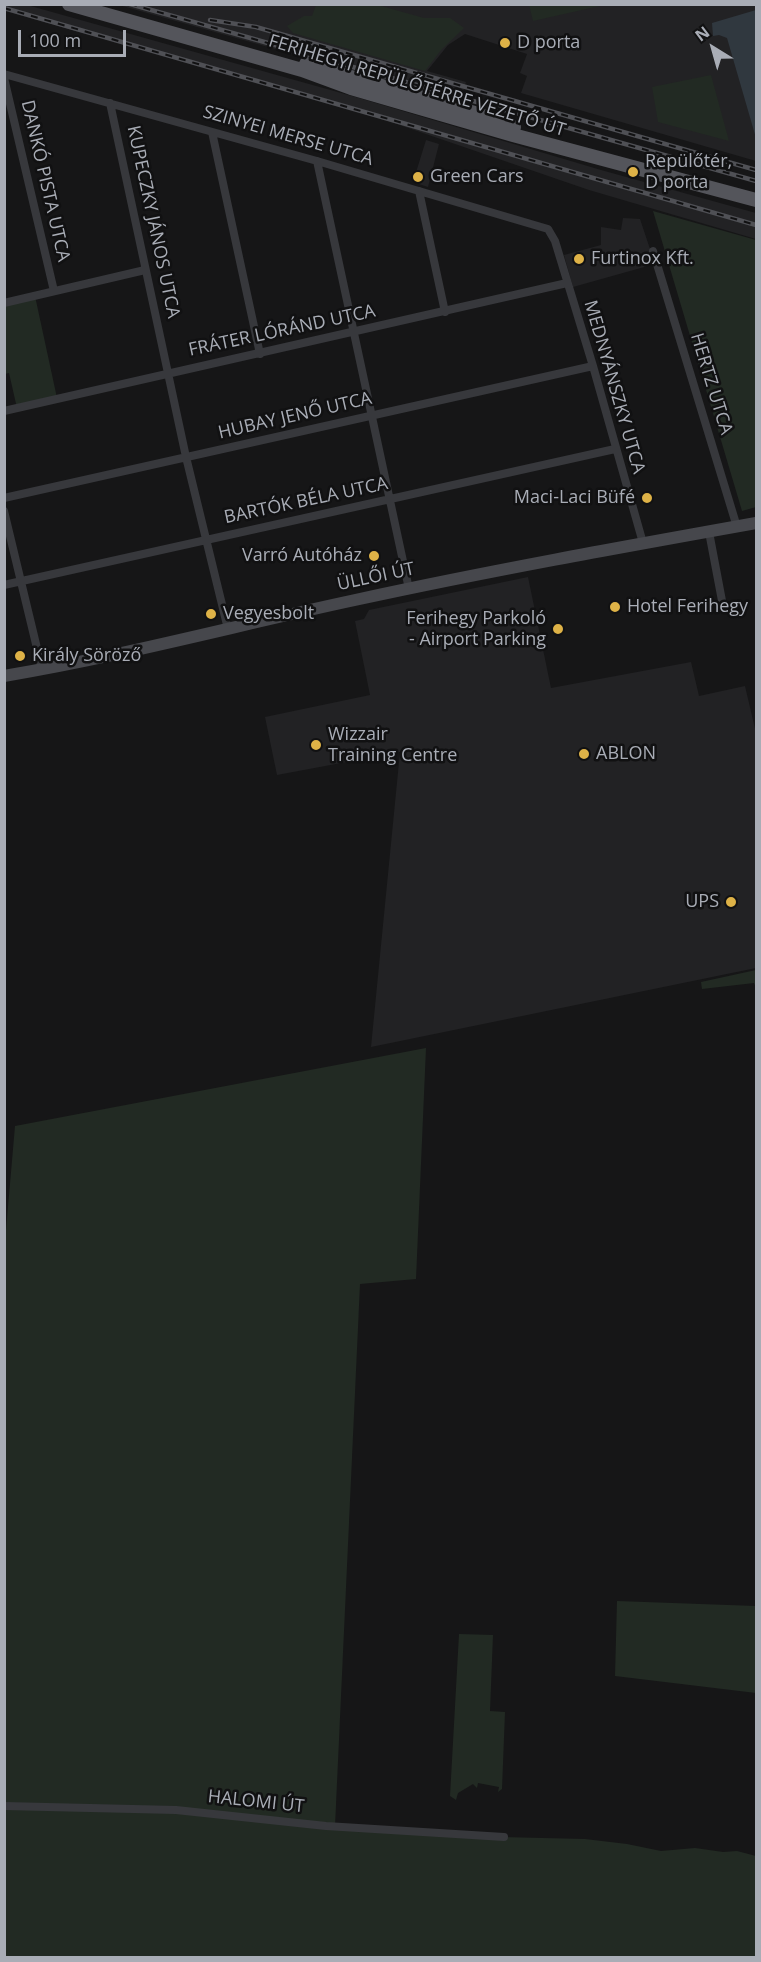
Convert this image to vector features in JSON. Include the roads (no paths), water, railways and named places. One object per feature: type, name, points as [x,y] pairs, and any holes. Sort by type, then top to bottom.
[{"type":"main road","name":"FERIHEGYI REPÜLŐTÉRRE VEZETŐ ÚT","points":[[69,4],[302,70],[351,88],[513,135],[756,200]]},
{"type":"main road","name":"FERIHEGYI REPÜLŐTÉRRE VEZETŐ ÚT","points":[[97,4],[474,113],[515,127],[756,192]]},
{"type":"main road","name":"ÜLLŐI ÚT","points":[[4,675],[136,651],[228,628],[409,589],[756,523]]},
{"type":"street","name":"SZINYEI MERSE UTCA","points":[[4,76],[110,103],[542,226],[548,229],[555,240]]},
{"type":"street","name":"DANKÓ PISTA UTCA","points":[[4,76],[54,291]]},
{"type":"street","name":"KUPECZKY JÁNOS UTCA","points":[[110,103],[186,457],[228,628]]},
{"type":"street","points":[[212,132],[260,354]]},
{"type":"street","points":[[317,161],[409,589]]},
{"type":"street","points":[[419,191],[445,312]]},
{"type":"street","name":"MEDNYÁNSZKY UTCA","points":[[555,240],[643,543]]},
{"type":"street","name":"HERTZ UTCA","points":[[653,251],[737,526]]},
{"type":"street","points":[[4,303],[145,270]]},
{"type":"street","name":"FRÁTER LÓRÁND UTCA","points":[[4,411],[567,283]]},
{"type":"street","name":"HUBAY JENŐ UTCA","points":[[4,498],[593,366]]},
{"type":"street","name":"BARTÓK BÉLA UTCA","points":[[4,585],[615,449]]},
{"type":"street","points":[[4,511],[42,669]]},
{"type":"street","points":[[709,531],[723,606]]},
{"type":"street","name":"HALOMI ÚT","points":[[4,1806],[176,1810],[327,1826],[504,1837]]},
{"type":"railway","points":[[130,4],[756,181]]},
{"type":"railway","points":[[4,8],[756,225]]},
{"type":"railway","points":[[210,20],[256,27],[756,170]]},
{"type":"place","name":"D porta","points":[[505,43]]},
{"type":"place","name":"Repülőtér, D porta","points":[[633,172]]},
{"type":"place","name":"Green Cars","points":[[418,177]]},
{"type":"place","name":"Furtinox Kft.","points":[[579,259]]},
{"type":"place","name":"Maci-Laci Büfé","points":[[647,498]]},
{"type":"place","name":"Varró Autóház","points":[[374,556]]},
{"type":"place","name":"Hotel Ferihegy","points":[[615,607]]},
{"type":"place","name":"Vegyesbolt","points":[[211,614]]},
{"type":"place","name":"Ferihegy Parkoló - Airport Parking","points":[[558,629]]},
{"type":"place","name":"Király Söröző","points":[[20,656]]},
{"type":"place","name":"Wizzair Training Centre","points":[[316,745]]},
{"type":"place","name":"ABLON","points":[[584,754]]},
{"type":"place","name":"UPS","points":[[731,902]]}]
